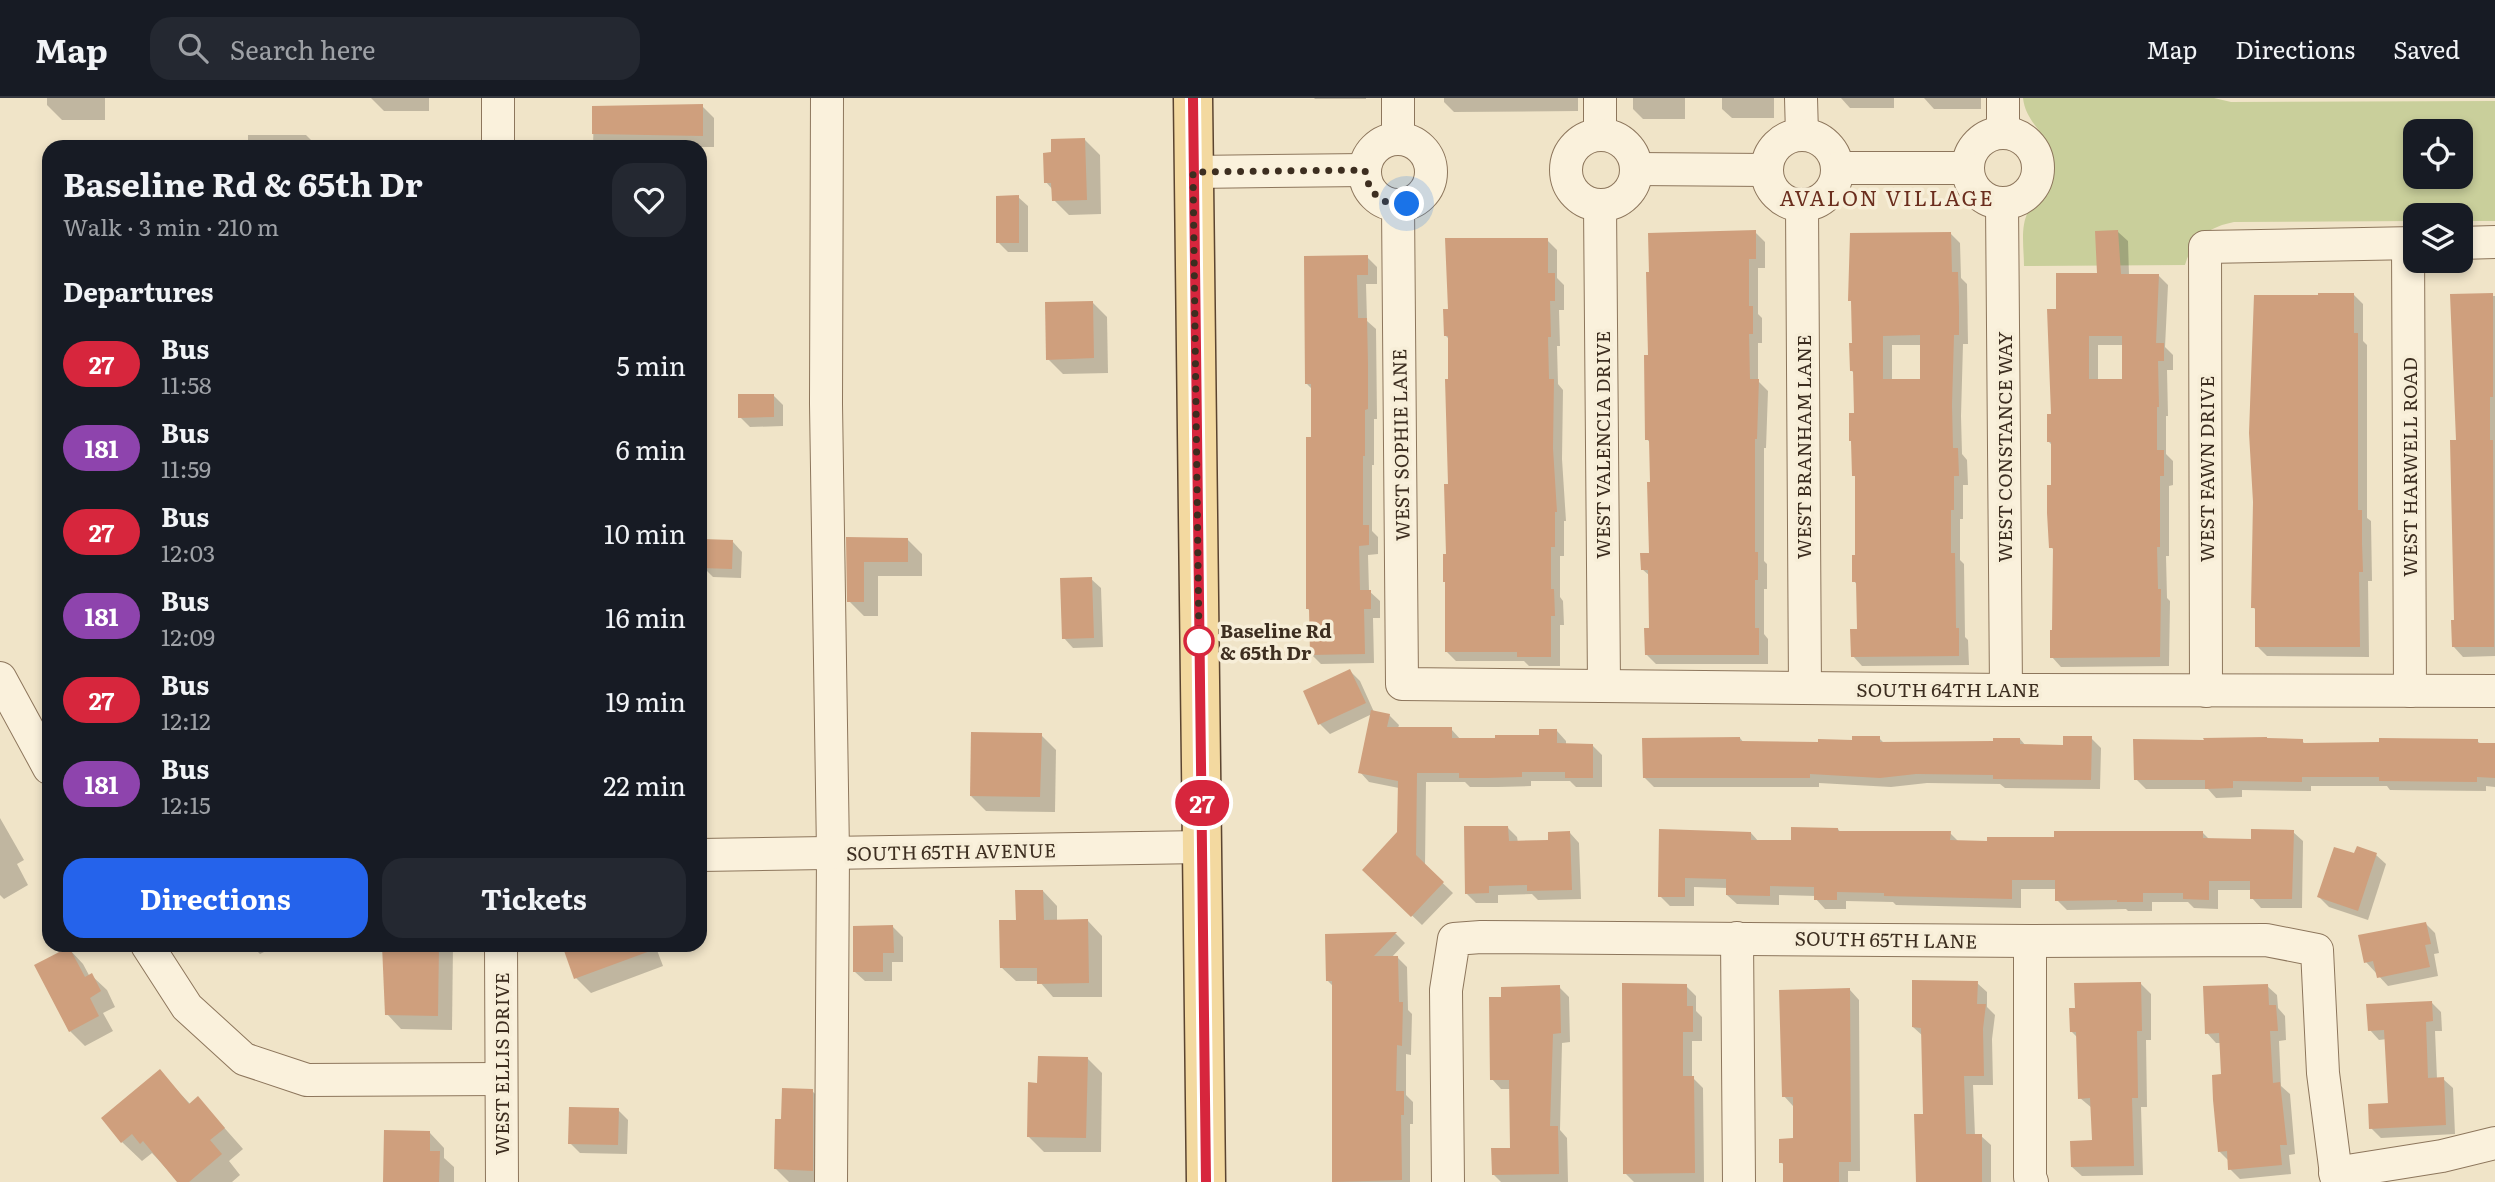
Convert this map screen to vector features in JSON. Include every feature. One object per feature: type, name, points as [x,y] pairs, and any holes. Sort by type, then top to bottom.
[{"type":"main road","points":[[1193,98],[1206,1182]]},
{"type":"street","points":[[498,98],[498,140]]},
{"type":"street","points":[[827,98],[826,404],[833,853],[831,1182]]},
{"type":"street","points":[[1398,98],[1398,138]]},
{"type":"street","points":[[1600,98],[1600,134]]},
{"type":"street","points":[[1801,98],[1802,134]]},
{"type":"street","points":[[2003,98],[2003,132]]},
{"type":"street","points":[[2003,132],[2013,134],[2029,145],[2035,154],[2038,174],[2029,192],[2021,199],[2002,204],[1981,197],[1969,179],[1967,168],[1974,147],[1992,134],[2003,132]]},
{"type":"street","points":[[1600,134],[1611,135],[1629,148],[1636,169],[1629,190],[1621,199],[1611,204],[1588,203],[1577,197],[1565,176],[1565,163],[1577,142],[1600,134]]},
{"type":"street","points":[[1802,134],[1822,140],[1830,148],[1838,168],[1834,184],[1825,197],[1810,204],[1791,204],[1773,190],[1768,181],[1768,159],[1773,148],[1781,141],[1802,134]]},
{"type":"street","points":[[1398,138],[1407,139],[1423,150],[1429,158],[1431,177],[1423,194],[1407,204],[1398,205],[1378,199],[1371,191],[1365,170],[1369,155],[1381,142],[1398,138]]},
{"type":"street","points":[[1838,168],[1967,168]]},
{"type":"street","points":[[1636,169],[1767,170]]},
{"type":"street","points":[[1193,172],[1365,170]]},
{"type":"street","name":"WEST CONSTANCE WAY","points":[[2002,204],[2006,690]]},
{"type":"street","name":"WEST SOPHIE LANE","points":[[1398,205],[1402,684]]},
{"type":"street","name":"WEST VALENCIA DRIVE","points":[[1600,205],[1604,685]]},
{"type":"street","name":"WEST BRANHAM LANE","points":[[1802,205],[1804,688]]},
{"type":"street","name":"WEST FAWN DRIVE","points":[[2206,691],[2205,247],[2403,243]]},
{"type":"street","points":[[2473,243],[2495,243]]},
{"type":"street","name":"WEST HARWELL ROAD","points":[[2410,691],[2412,273]]},
{"type":"street","points":[[0,678],[42,755]]},
{"type":"street","name":"SOUTH 64TH LANE","points":[[1402,684],[2006,690],[2495,691]]},
{"type":"street","name":"SOUTH 65TH AVENUE","points":[[707,855],[1202,847]]},
{"type":"street","name":"SOUTH 65TH LANE","points":[[1448,1182],[1446,990],[1454,939],[1481,937],[2266,940],[2316,950],[2323,1073],[2336,1178]]},
{"type":"street","points":[[1737,938],[1739,1182]]},
{"type":"street","points":[[2030,941],[2029,1177],[2032,1182]]},
{"type":"street","points":[[152,952],[187,1007],[244,1059],[307,1080],[501,1079]]},
{"type":"street","name":"WEST ELLIS DRIVE","points":[[501,952],[502,1182]]},
{"type":"street","points":[[2336,1178],[2495,1143]]},
{"type":"green space","points":[[2023,98],[2214,98],[2231,102],[2495,101],[2495,221],[2473,221],[2473,203],[2403,203],[2403,221],[2234,222],[2216,227],[2202,236],[2192,248],[2185,265],[2024,266],[2023,231],[2026,218],[2031,206],[2047,185],[2052,165],[2048,146],[2029,116]]},
{"type":"building","points":[[703,104],[703,136],[592,134],[592,106]]},
{"type":"building","points":[[1085,138],[1087,200],[1052,201],[1051,183],[1044,183],[1043,153],[1051,152],[1051,139]]},
{"type":"building","points":[[1019,195],[1019,243],[996,243],[996,196]]},
{"type":"building","points":[[1756,230],[1756,259],[1749,259],[1749,306],[1753,306],[1753,334],[1749,334],[1750,379],[1759,379],[1755,439],[1755,552],[1758,552],[1758,580],[1755,580],[1755,628],[1759,628],[1759,655],[1645,655],[1644,628],[1649,628],[1648,570],[1641,570],[1640,553],[1649,553],[1649,440],[1645,440],[1644,355],[1648,355],[1648,233]]},
{"type":"building","points":[[2118,230],[2121,274],[2159,274],[2156,343],[2164,343],[2164,361],[2158,361],[2157,407],[2157,450],[2164,450],[2164,476],[2160,476],[2160,547],[2157,547],[2158,589],[2161,589],[2160,657],[2050,658],[2053,548],[2049,548],[2047,513],[2047,485],[2051,485],[2051,442],[2047,442],[2047,414],[2051,414],[2047,309],[2056,309],[2056,273],[2097,273],[2095,231]],"holes":[[[2089,336],[2122,336],[2122,379],[2089,379]]]},
{"type":"building","points":[[1951,232],[1952,272],[1958,272],[1959,308],[1959,335],[1954,335],[1952,405],[1953,448],[1958,448],[1959,476],[1954,476],[1951,553],[1955,553],[1959,656],[1851,657],[1850,629],[1857,629],[1856,582],[1852,582],[1852,555],[1855,555],[1855,476],[1852,476],[1849,441],[1849,413],[1854,413],[1849,343],[1852,343],[1851,301],[1848,301],[1850,233]],"holes":[[[1920,335],[1920,379],[1883,379],[1883,336]]]},
{"type":"building","points":[[1445,238],[1548,238],[1548,273],[1555,273],[1555,301],[1550,301],[1551,337],[1548,337],[1549,379],[1554,379],[1553,448],[1557,512],[1555,547],[1551,547],[1551,589],[1554,589],[1555,616],[1551,616],[1551,657],[1517,657],[1517,652],[1445,652],[1443,554],[1446,554],[1444,484],[1448,484],[1445,379],[1448,379],[1448,336],[1444,336],[1443,309],[1448,309]]},
{"type":"building","points":[[1368,255],[1368,275],[1357,275],[1358,318],[1367,318],[1368,364],[1368,409],[1365,410],[1363,456],[1363,525],[1369,525],[1369,545],[1359,546],[1360,590],[1371,590],[1371,609],[1364,609],[1365,654],[1310,655],[1309,609],[1306,609],[1306,437],[1311,437],[1311,384],[1305,384],[1304,256]]},
{"type":"building","points":[[2354,293],[2354,333],[2358,333],[2358,510],[2362,510],[2360,647],[2255,647],[2255,608],[2251,608],[2253,502],[2249,433],[2254,295]]},
{"type":"building","points":[[2493,293],[2493,397],[2490,397],[2490,440],[2493,440],[2494,647],[2452,647],[2451,620],[2454,620],[2450,440],[2456,440],[2450,294]]},
{"type":"building","points":[[1093,301],[1094,358],[1046,360],[1045,302]]},
{"type":"building","points":[[738,394],[774,394],[774,417],[738,418]]},
{"type":"building","points":[[846,537],[908,538],[908,562],[864,562],[864,602],[847,602]]},
{"type":"building","points":[[707,539],[733,540],[732,569],[707,568]]},
{"type":"building","points":[[1092,577],[1094,638],[1062,639],[1060,578]]},
{"type":"building","points":[[1350,669],[1366,703],[1318,725],[1303,691]]},
{"type":"building","points":[[1371,710],[1390,714],[1387,727],[1452,727],[1452,738],[1539,735],[1539,729],[1557,729],[1557,743],[1593,744],[1593,778],[1565,778],[1565,772],[1522,772],[1522,777],[1487,778],[1459,778],[1459,773],[1417,773],[1416,855],[1444,882],[1411,917],[1362,870],[1397,832],[1398,781],[1358,773]]},
{"type":"building","points":[[971,732],[1042,733],[1040,797],[970,796]]},
{"type":"building","points":[[1852,736],[1880,736],[1880,742],[1993,741],[1993,738],[2020,738],[2020,744],[2063,745],[2063,736],[2092,736],[2091,780],[1993,779],[1993,775],[1916,774],[1880,778],[1810,774],[1810,778],[1643,778],[1642,738],[1740,737],[1740,741],[1818,742],[1818,739],[1852,740]]},
{"type":"building","points":[[2379,738],[2478,739],[2478,743],[2495,743],[2495,778],[2477,777],[2477,782],[2379,781],[2379,777],[2302,777],[2302,782],[2233,781],[2233,788],[2205,789],[2205,780],[2134,780],[2133,739],[2303,739],[2303,743],[2379,742]]},
{"type":"building","points":[[1464,826],[1508,826],[1509,841],[1548,840],[1548,832],[1570,831],[1572,890],[1527,891],[1527,885],[1489,886],[1489,893],[1465,894]]},
{"type":"building","points":[[1791,827],[1838,828],[1838,831],[1951,831],[1950,840],[1987,841],[1987,837],[2054,837],[2054,831],[2203,831],[2203,838],[2251,839],[2251,829],[2294,830],[2292,899],[2250,899],[2250,881],[2209,881],[2209,900],[2183,899],[2183,893],[2143,893],[2143,902],[2055,901],[2055,880],[2012,880],[2012,899],[1884,896],[1884,893],[1837,892],[1837,900],[1814,900],[1814,887],[1770,886],[1770,896],[1726,895],[1726,879],[1685,878],[1685,897],[1658,897],[1659,829],[1751,832],[1751,840],[1791,840]]},
{"type":"building","points":[[2357,846],[2377,853],[2358,911],[2317,897],[2334,847],[2354,853]]},
{"type":"building","points":[[1015,890],[1043,890],[1044,920],[1088,919],[1089,983],[1037,984],[1037,968],[1000,968],[999,920],[1016,920]]},
{"type":"building","points":[[2426,922],[2431,944],[2425,945],[2430,967],[2377,978],[2373,961],[2364,963],[2358,935]]},
{"type":"building","points":[[893,925],[894,953],[883,953],[883,972],[853,972],[853,926]]},
{"type":"building","points":[[1397,932],[1374,956],[1398,956],[1399,1002],[1403,1002],[1402,1046],[1397,1045],[1396,1091],[1404,1091],[1404,1115],[1401,1115],[1402,1180],[1332,1182],[1332,981],[1326,981],[1325,934]]},
{"type":"building","points":[[59,952],[72,952],[85,977],[92,973],[101,991],[90,998],[99,1016],[69,1032],[34,965]]},
{"type":"building","points":[[382,952],[439,952],[438,1016],[385,1015]]},
{"type":"building","points":[[564,952],[647,952],[574,979]]},
{"type":"building","points":[[1912,980],[1978,981],[1977,1004],[1986,1004],[1983,1029],[1984,1076],[1964,1076],[1966,1134],[1982,1134],[1982,1182],[1916,1182],[1914,1114],[1923,1114],[1921,1028],[1912,1027]]},
{"type":"building","points":[[2141,982],[2142,1031],[2137,1031],[2138,1098],[2132,1098],[2134,1166],[2071,1167],[2070,1141],[2092,1140],[2090,1098],[2078,1099],[2076,1032],[2070,1032],[2069,1008],[2075,1008],[2074,983]]},
{"type":"building","points":[[1622,983],[1687,984],[1687,1006],[1693,1006],[1693,1032],[1683,1032],[1683,1076],[1694,1076],[1695,1173],[1623,1174]]},
{"type":"building","points":[[2268,984],[2269,1005],[2276,1005],[2278,1031],[2270,1031],[2273,1083],[2280,1082],[2287,1145],[2280,1145],[2282,1165],[2228,1170],[2227,1151],[2218,1152],[2213,1100],[2212,1075],[2221,1074],[2219,1033],[2205,1034],[2203,986]]},
{"type":"building","points":[[1560,985],[1561,1033],[1553,1034],[1550,1126],[1558,1126],[1559,1174],[1492,1175],[1491,1148],[1510,1148],[1509,1080],[1490,1080],[1489,997],[1501,997],[1501,987]]},
{"type":"building","points":[[1850,988],[1851,1162],[1839,1162],[1839,1182],[1783,1182],[1783,1163],[1779,1163],[1779,1139],[1793,1138],[1793,1097],[1782,1097],[1779,990]]},
{"type":"building","points":[[2432,1001],[2433,1021],[2426,1022],[2428,1078],[2444,1077],[2446,1125],[2369,1129],[2368,1104],[2388,1103],[2384,1030],[2368,1031],[2366,1004]]},
{"type":"building","points":[[1038,1056],[1088,1057],[1086,1138],[1027,1137],[1028,1082],[1037,1083]]},
{"type":"building","points":[[160,1069],[189,1104],[198,1096],[225,1128],[210,1140],[222,1154],[189,1182],[177,1182],[143,1141],[140,1144],[132,1134],[121,1143],[101,1118]]},
{"type":"building","points":[[782,1088],[813,1089],[813,1171],[774,1169],[775,1119],[781,1119]]},
{"type":"building","points":[[569,1107],[619,1108],[618,1145],[568,1144]]},
{"type":"building","points":[[384,1130],[430,1131],[430,1151],[440,1151],[439,1182],[383,1182]]},
{"type":"bus line","name":"27","points":[[1193,98],[1206,1182]]},
{"type":"place","name":"Baseline Rd & 65th Dr","points":[[1199,641]]},
{"type":"district","name":"AVALON VILLAGE","points":[[1887,196]]},
{"type":"route","points":[[1199,641],[1193,172],[1365,170],[1366,181],[1378,199],[1387,204],[1407,204]]}]
